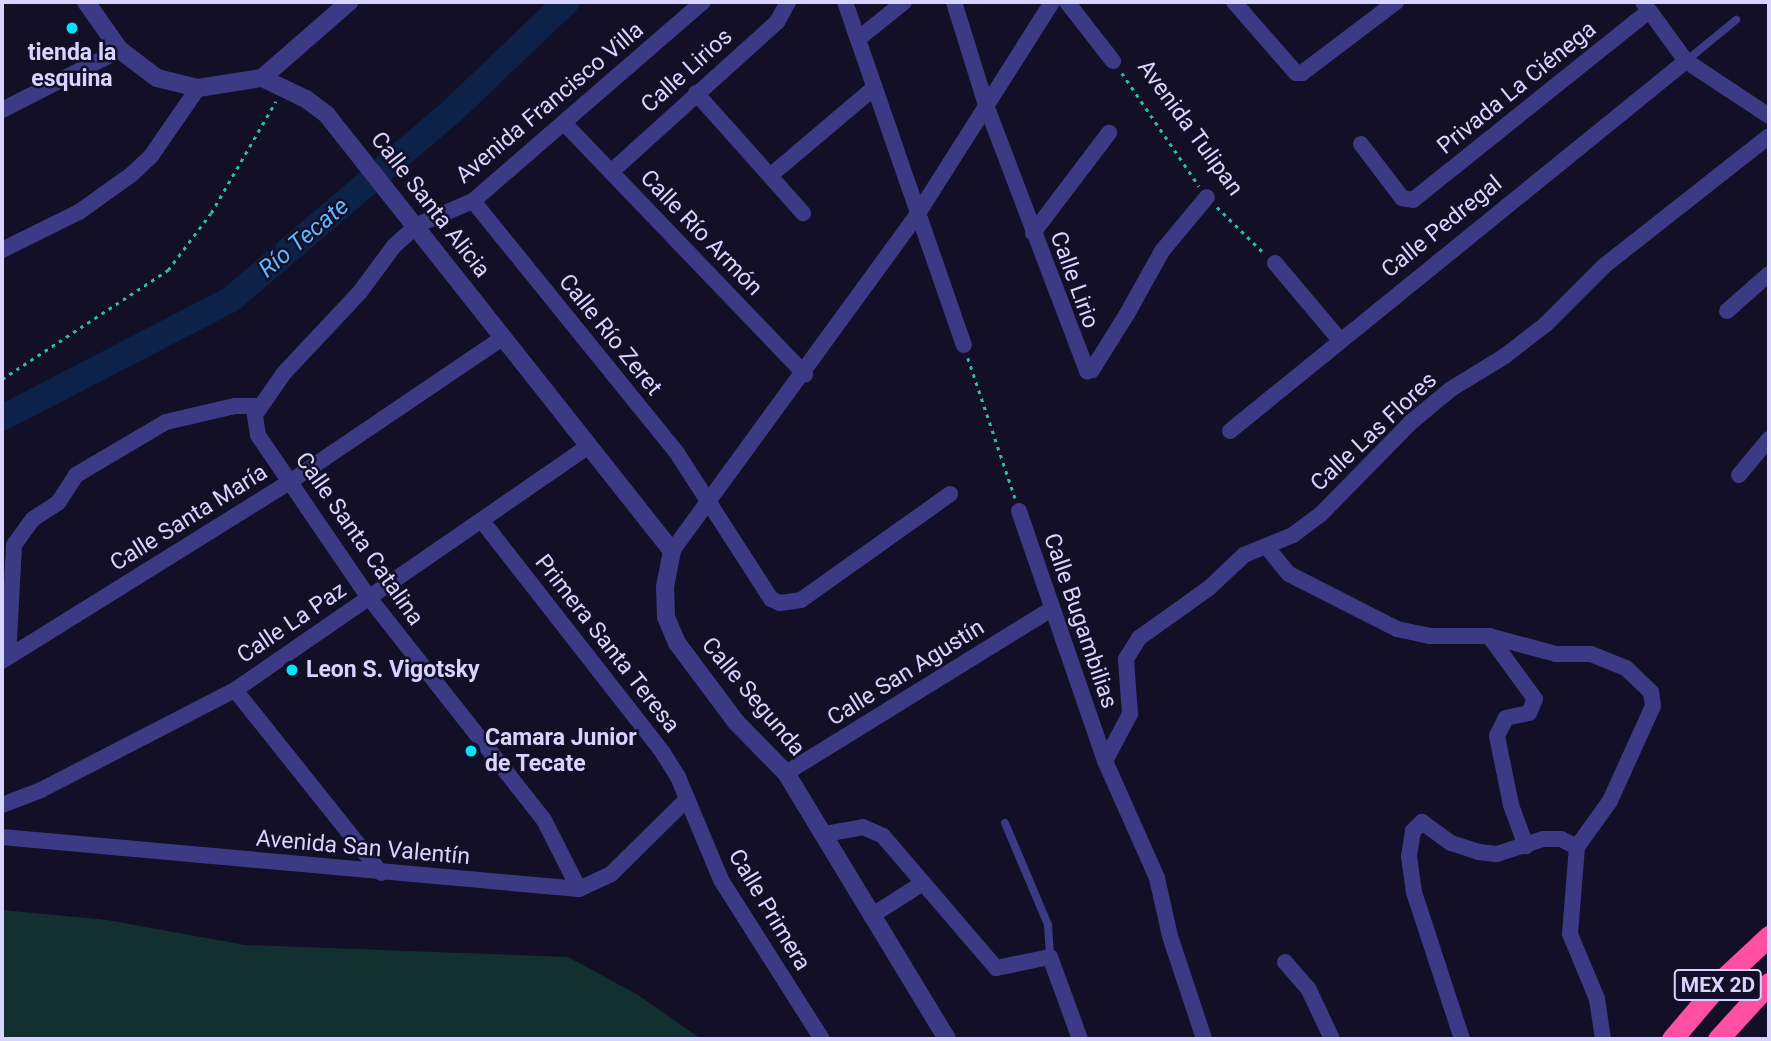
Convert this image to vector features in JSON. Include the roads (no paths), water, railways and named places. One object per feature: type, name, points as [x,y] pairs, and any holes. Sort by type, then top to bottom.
[{"type":"highway","name":"MEX 2D","points":[[1672,1039],[1724,978],[1769,936]]},
{"type":"highway","name":"MEX 2D","points":[[1718,1039],[1769,983]]},
{"type":"street","points":[[86,2],[120,50],[157,78],[198,88],[262,78],[349,2]]},
{"type":"street","name":"Avenida Francisco Villa","points":[[417,225],[473,201],[703,2]]},
{"type":"street","name":"Calle Lirios","points":[[611,172],[777,22],[788,2]]},
{"type":"street","points":[[845,2],[964,345]]},
{"type":"street","points":[[858,39],[904,2]]},
{"type":"street","name":"Calle Lirio","points":[[954,2],[986,105],[1082,366],[1092,370],[1162,251],[1207,197]]},
{"type":"street","points":[[917,215],[1052,2]]},
{"type":"street","name":"Avenida Tulipan","points":[[1067,2],[1113,61]]},
{"type":"street","points":[[1234,2],[1296,73],[1302,73],[1396,2]]},
{"type":"street","points":[[1646,7],[1686,61],[1769,116]]},
{"type":"street","name":"Privada La Ciénega","points":[[1361,145],[1402,198],[1413,200],[1646,7]]},
{"type":"street","points":[[2,110],[120,50]]},
{"type":"street","name":"Calle Pedregal","points":[[1230,431],[1339,339],[1686,61]]},
{"type":"street","name":"Calle Santa Alicia","points":[[262,78],[285,88],[327,115],[417,225],[502,338],[672,551]]},
{"type":"street","points":[[771,175],[875,87]]},
{"type":"street","points":[[2,250],[79,212],[132,174],[151,156],[198,88]]},
{"type":"street","points":[[696,93],[803,213]]},
{"type":"street","name":"Calle Río Armón","points":[[565,124],[805,374]]},
{"type":"street","points":[[1032,233],[1109,132]]},
{"type":"street","name":"Calle Las Flores","points":[[1105,761],[1130,714],[1125,671],[1129,650],[1244,555],[1293,535],[1320,516],[1410,423],[1451,389],[1536,332],[1604,266],[1769,136]]},
{"type":"street","name":"Calle Río Zeret","points":[[473,201],[677,453],[765,593],[780,603],[801,600],[950,494]]},
{"type":"street","name":"Calle Segunda","points":[[917,215],[805,374],[706,501],[672,551],[665,587],[666,617],[677,643],[736,722],[786,773],[825,834],[944,1038]]},
{"type":"street","points":[[5,659],[14,545],[33,519],[58,503],[76,475],[166,422],[235,406],[259,406],[417,225]]},
{"type":"street","points":[[1275,263],[1339,339]]},
{"type":"street","points":[[1727,311],[1769,274]]},
{"type":"street","name":"Calle Santa María","points":[[5,659],[291,481],[502,338]]},
{"type":"street","name":"Calle Santa Catalina","points":[[259,406],[255,427],[369,598],[544,820],[579,889]]},
{"type":"street","points":[[1739,475],[1769,439]]},
{"type":"street","name":"Calle La Paz","points":[[2,805],[41,790],[235,690],[589,446]]},
{"type":"street","name":"Calle Bugambilias","points":[[1019,511],[1050,610],[1105,761],[1157,878],[1170,936],[1204,1039]]},
{"type":"street","name":"Primera Santa Teresa","points":[[482,521],[663,753],[687,799]]},
{"type":"street","points":[[1266,546],[1289,574],[1398,629],[1429,636],[1489,636],[1556,654],[1591,654],[1626,668],[1651,692],[1653,706],[1610,801],[1577,847],[1570,934],[1597,999],[1603,1039]]},
{"type":"street","name":"Calle San Agustín","points":[[786,773],[1050,610]]},
{"type":"street","points":[[1489,636],[1535,699],[1529,713],[1506,718],[1497,736],[1511,805],[1526,846]]},
{"type":"street","points":[[235,690],[381,873]]},
{"type":"street","name":"Avenida San Valentín","points":[[2,837],[579,889],[611,874],[687,799]]},
{"type":"street","name":"Calle Primera","points":[[687,799],[721,880],[822,1039]]},
{"type":"street","points":[[1462,1039],[1414,891],[1409,856],[1413,831],[1425,822],[1451,843],[1478,852],[1497,854],[1543,839],[1561,839],[1577,847]]},
{"type":"street","points":[[825,834],[849,828],[872,829],[923,883],[996,968],[1050,957],[1080,1039]]},
{"type":"street","points":[[871,916],[923,883]]},
{"type":"street","points":[[1285,962],[1308,988],[1332,1039]]},
{"type":"lane","points":[[1686,61],[1736,20]]},
{"type":"lane","points":[[1005,823],[1048,925],[1050,957]]},
{"type":"waterway","name":"Río Tecate","points":[[2,418],[230,300],[450,113],[566,2]]},
{"type":"place","name":"tienda la esquina","points":[[72,28]]},
{"type":"place","name":"Leon S. Vigotsky","points":[[292,670]]},
{"type":"place","name":"Camara Junior de Tecate","points":[[471,751]]}]
